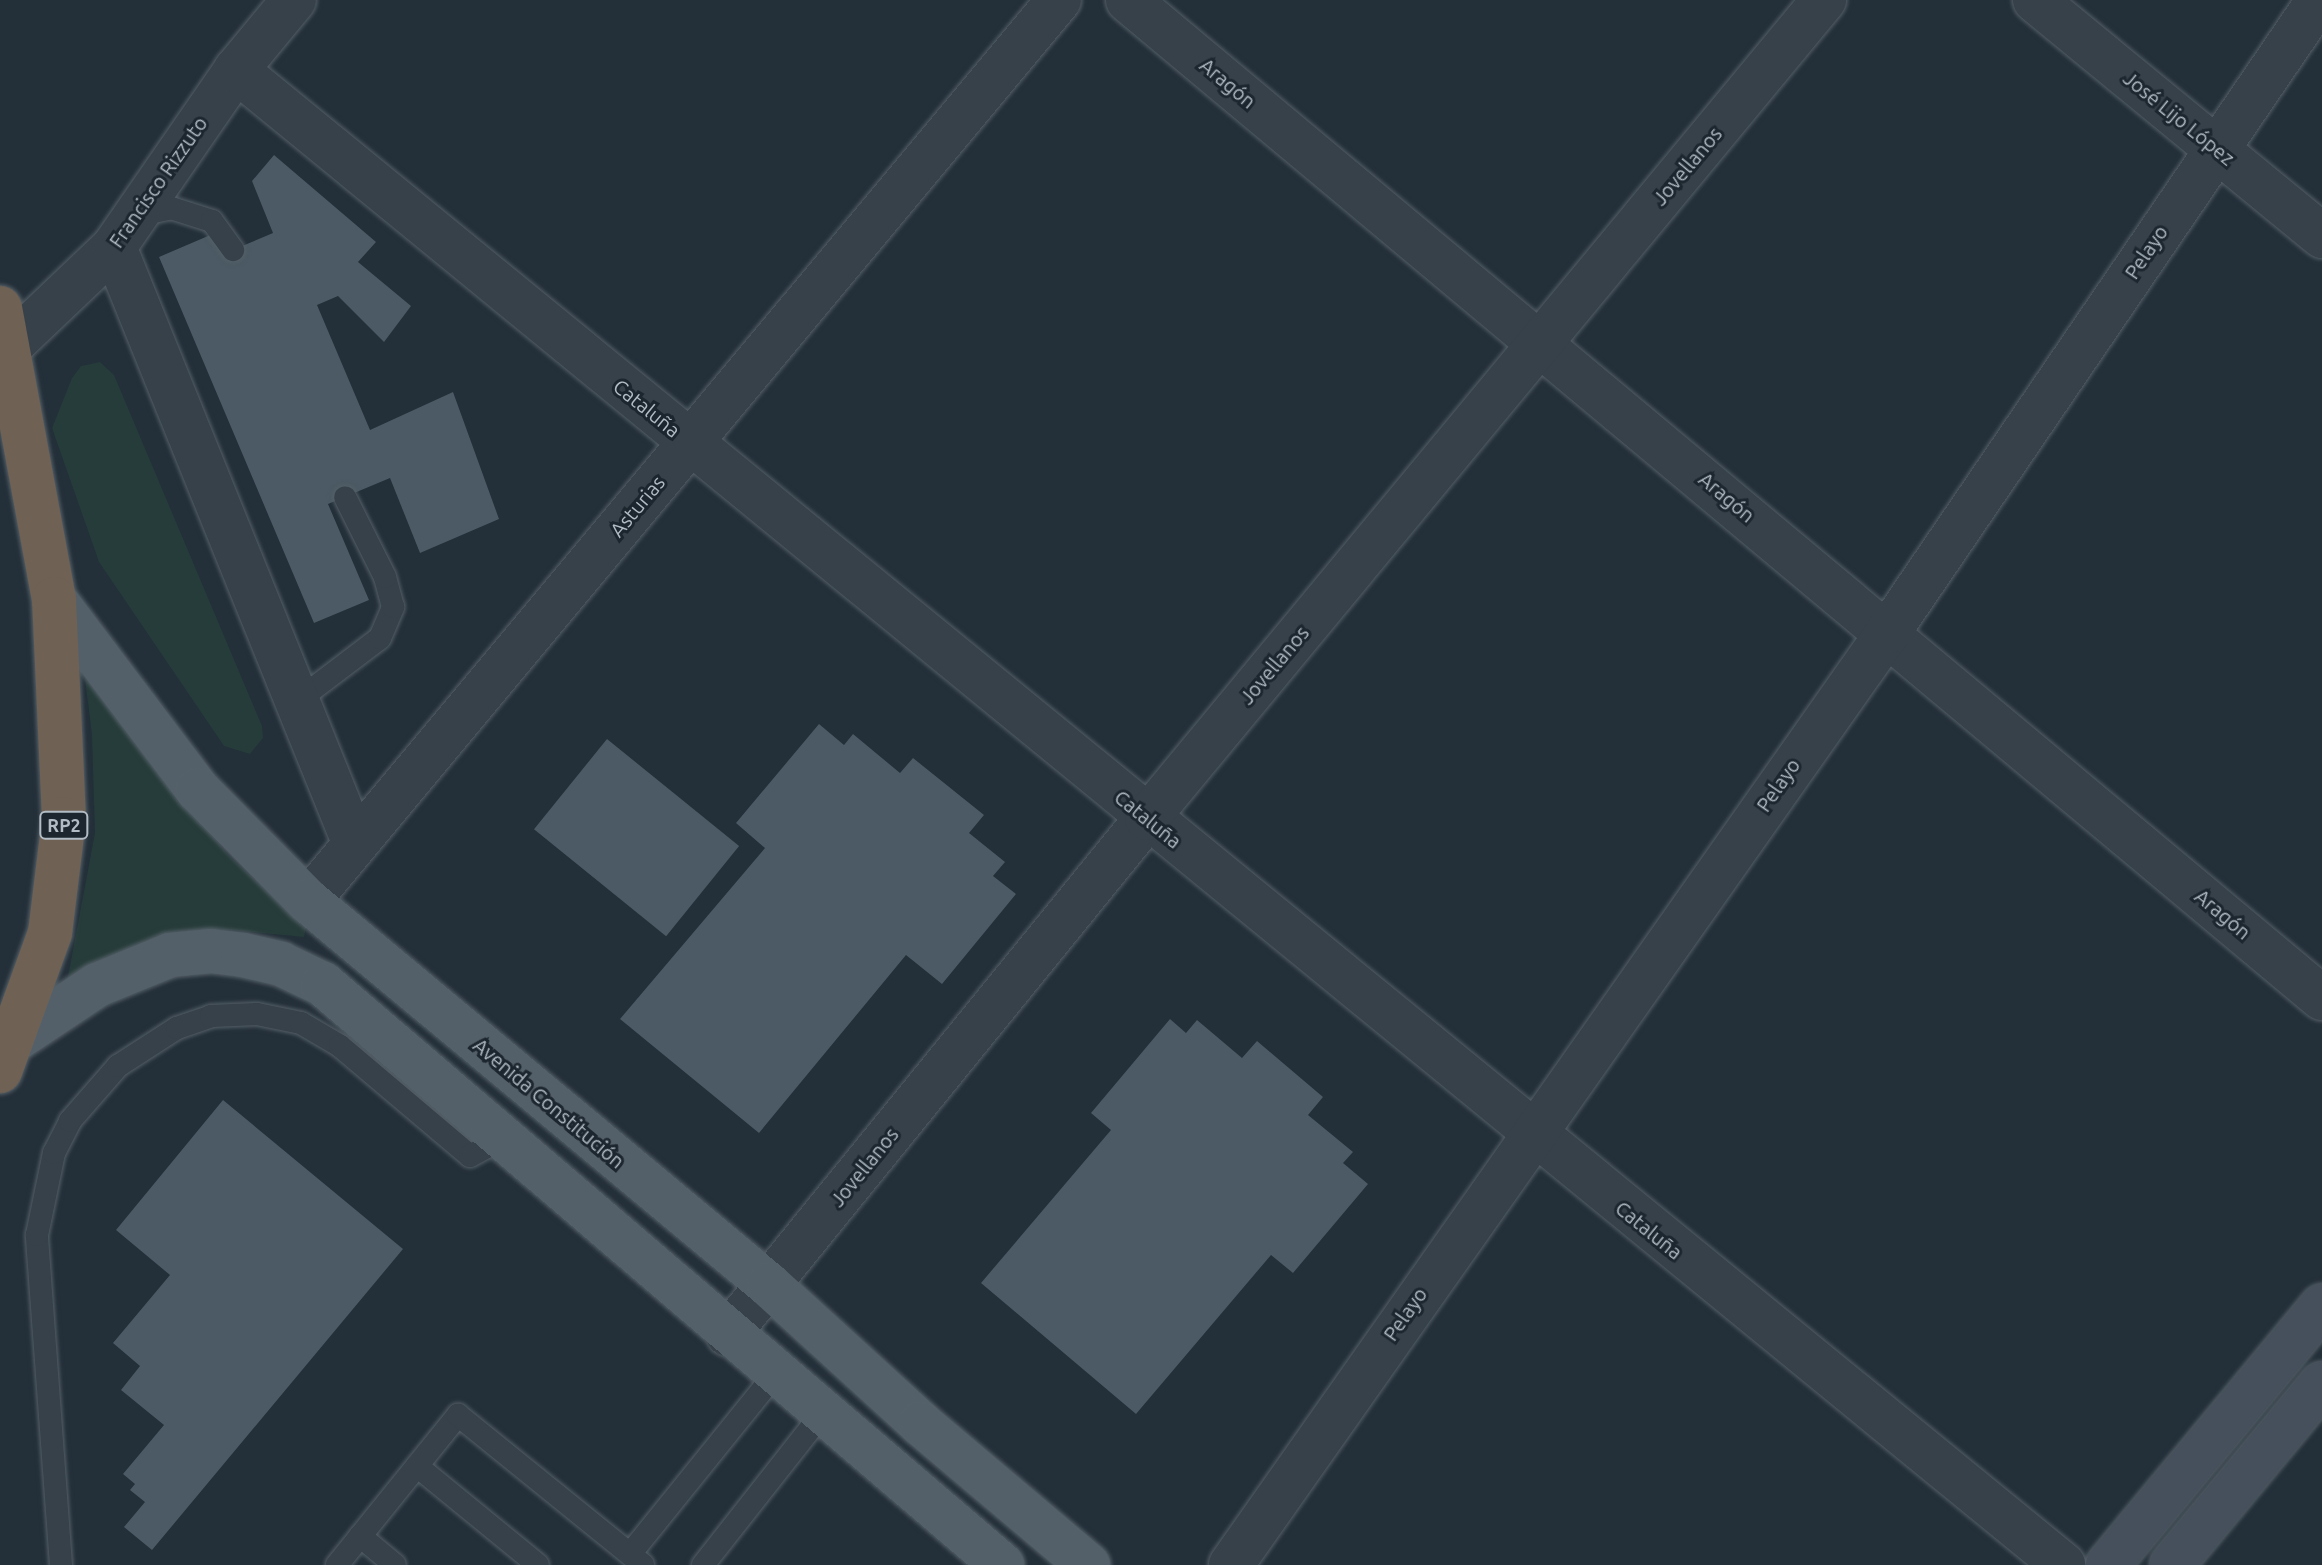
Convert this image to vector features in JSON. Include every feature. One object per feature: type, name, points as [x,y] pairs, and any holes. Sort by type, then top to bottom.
[{"type":"highway","name":"RP2","points":[[3,328],[41,550],[54,599],[64,819],[50,933],[4,1055]]},
{"type":"highway","name":"RP2","points":[[0,484],[41,550]]},
{"type":"main road","name":"Avenida Constitución","points":[[54,599],[198,790],[308,901],[769,1285],[921,1424],[1088,1565]]},
{"type":"main road","points":[[4,1055],[131,968],[184,954],[243,955],[281,964],[323,984],[507,1136],[728,1334],[1002,1565]]},
{"type":"main road","points":[[2108,1565],[2322,1306]]},
{"type":"main road","points":[[2172,1565],[2322,1384]]},
{"type":"street","name":"Francisco Rizzuto","points":[[3,328],[124,232],[236,70],[294,0]]},
{"type":"street","name":"Asturias","points":[[308,901],[354,842],[1059,0]]},
{"type":"street","name":"Aragón","points":[[1128,0],[1889,631],[2322,998]]},
{"type":"street","name":"Jovellanos","points":[[728,1334],[1147,818],[1824,0]]},
{"type":"street","name":"José Lijo López","points":[[2035,0],[2322,236]]},
{"type":"street","name":"Pelayo","points":[[1231,1565],[1530,1134],[1889,631],[2319,0]]},
{"type":"street","name":"Cataluña","points":[[236,70],[1530,1134],[2063,1565]]},
{"type":"street","points":[[124,232],[297,701],[354,842]]},
{"type":"lane","points":[[124,232],[171,208],[212,221],[233,250]]},
{"type":"lane","points":[[297,701],[380,638],[393,607],[385,577],[345,497]]},
{"type":"lane","points":[[61,1565],[37,1235],[54,1153],[70,1121],[118,1066],[177,1028],[211,1016],[257,1014],[301,1023],[340,1046],[470,1156],[507,1136]]},
{"type":"lane","points":[[337,1565],[458,1415],[637,1560],[775,1374]]},
{"type":"lane","points":[[703,1565],[822,1414]]},
{"type":"lane","points":[[417,1466],[538,1565]]},
{"type":"lane","points":[[360,1536],[395,1565]]},
{"type":"green space","points":[[100,362],[114,375],[262,726],[263,738],[250,754],[224,746],[99,562],[52,428],[72,378],[81,366]]},
{"type":"green space","points":[[92,677],[148,756],[228,855],[306,928],[304,937],[232,930],[186,932],[67,982],[95,833],[92,735],[85,679]]},
{"type":"building","points":[[274,155],[376,242],[358,262],[411,306],[384,342],[338,296],[317,305],[370,430],[453,392],[499,519],[420,553],[390,478],[328,504],[369,600],[314,623],[159,257],[215,233],[223,254],[273,233],[252,181]]},
{"type":"building","points":[[819,724],[844,745],[853,734],[900,773],[913,758],[984,815],[969,833],[1005,862],[993,876],[1016,894],[942,984],[906,955],[759,1133],[620,1019],[765,848],[736,823]]},
{"type":"building","points":[[607,739],[739,846],[666,936],[534,829]]},
{"type":"building","points":[[1170,1019],[1186,1033],[1197,1020],[1242,1058],[1257,1041],[1323,1097],[1308,1115],[1353,1152],[1343,1163],[1368,1184],[1293,1273],[1271,1255],[1136,1414],[981,1283],[1111,1130],[1091,1113]]},
{"type":"building","points":[[223,1100],[403,1249],[152,1550],[124,1527],[145,1502],[130,1490],[135,1484],[123,1474],[164,1425],[121,1390],[140,1366],[113,1343],[170,1275],[116,1230]]}]
